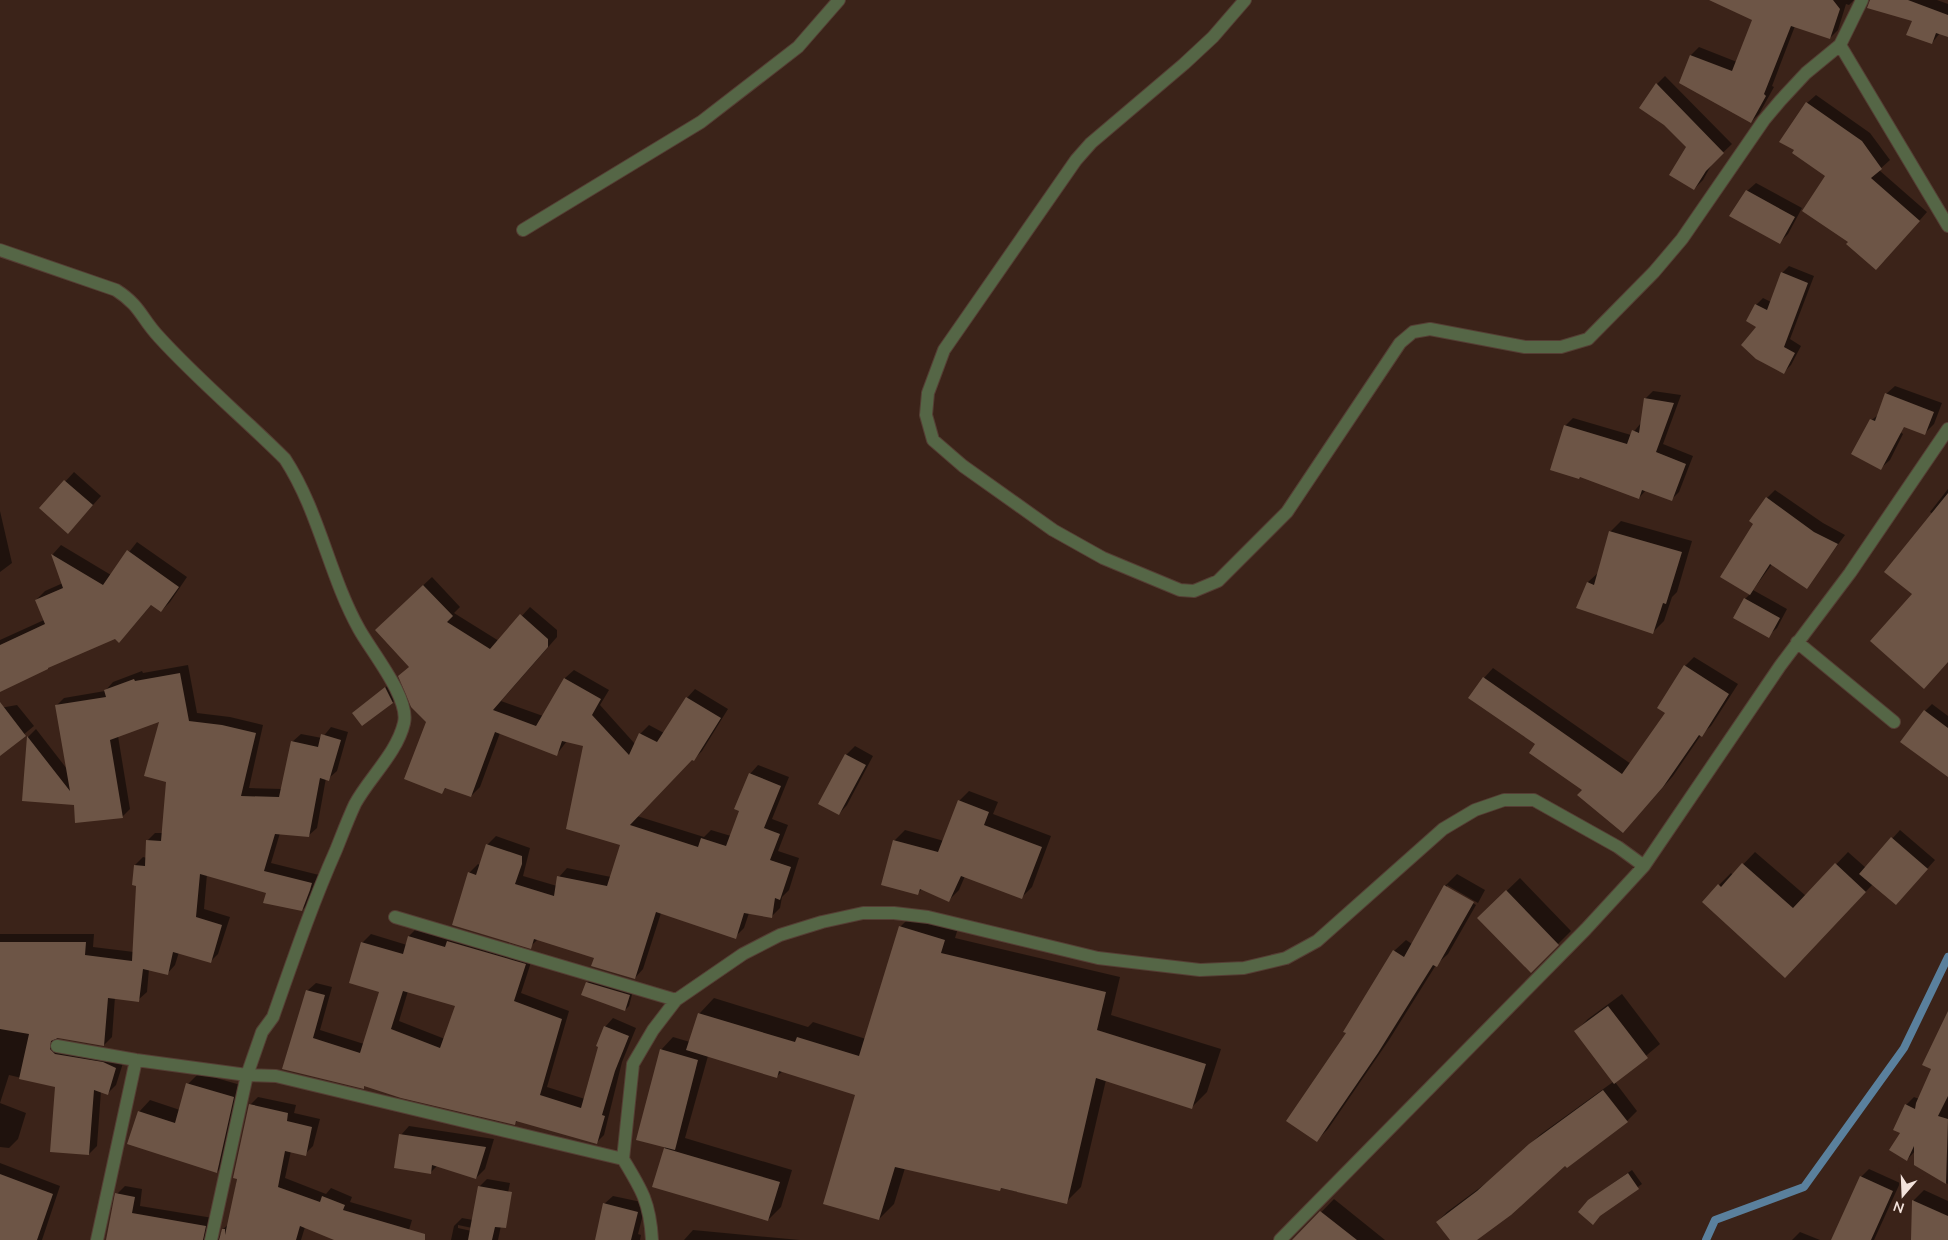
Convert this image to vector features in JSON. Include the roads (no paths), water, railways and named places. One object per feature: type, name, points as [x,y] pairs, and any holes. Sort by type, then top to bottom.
[{"type":"street","points":[[523,230],[700,122],[798,47],[839,0]]},
{"type":"street","points":[[1245,0],[1213,37],[1091,144],[1076,160],[944,350],[928,393],[926,415],[933,440],[963,466],[1053,530],[1103,558],[1180,590],[1194,591],[1218,581],[1287,512],[1400,343],[1412,332],[1430,329],[1525,347],[1561,347],[1588,339],[1654,272],[1682,239],[1764,120],[1780,101],[1806,73],[1840,45],[1862,0]]},
{"type":"street","points":[[1840,45],[1948,226]]},
{"type":"street","points":[[0,250],[116,290],[128,298],[138,306],[158,336],[285,459],[300,481],[342,592],[359,629],[383,665],[403,705],[404,722],[396,742],[355,804],[325,874],[273,1017],[262,1032],[247,1075],[211,1240]]},
{"type":"street","points":[[1280,1240],[1579,936],[1644,866],[1798,642],[1850,573],[1948,429]]},
{"type":"street","points":[[1798,642],[1894,722]]},
{"type":"street","points":[[652,1240],[651,1218],[646,1199],[623,1159],[633,1064],[653,1030],[676,1000],[743,954],[780,935],[822,922],[863,913],[894,913],[928,917],[1098,958],[1200,970],[1244,968],[1286,958],[1317,941],[1443,829],[1475,810],[1504,800],[1534,800],[1618,847],[1644,866]]},
{"type":"street","points":[[395,917],[676,1000]]},
{"type":"street","points":[[57,1046],[136,1060],[247,1075],[276,1076],[623,1159]]},
{"type":"street","points":[[97,1240],[136,1060]]},
{"type":"waterway","points":[[1706,1240],[1715,1220],[1804,1187],[1904,1048],[1948,957]]}]
